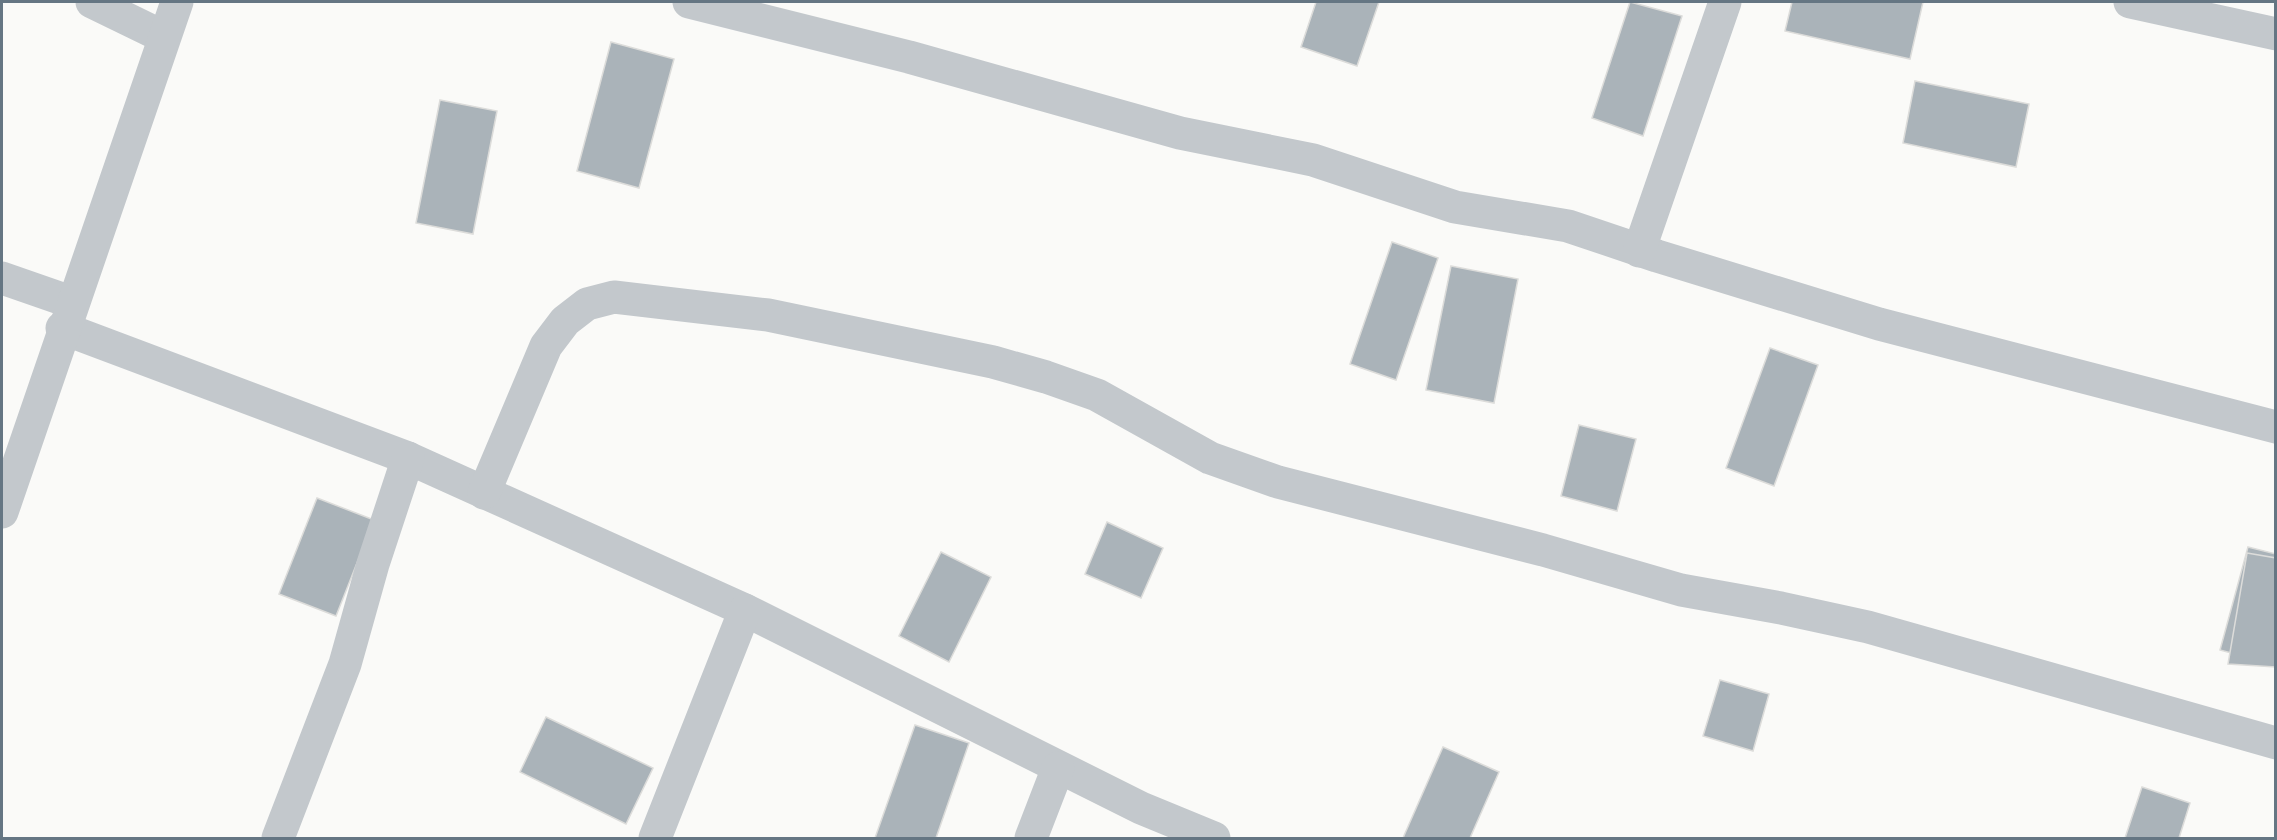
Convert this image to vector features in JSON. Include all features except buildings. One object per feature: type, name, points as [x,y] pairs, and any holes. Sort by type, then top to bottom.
[{"type":"street","points":[[92,2],[164,37]]},
{"type":"street","points":[[2,512],[67,315],[177,2]]},
{"type":"street","points":[[689,2],[909,57],[1180,133],[1313,160],[1455,207],[1568,226],[1639,251],[1879,324],[2276,426]]},
{"type":"street","points":[[1639,251],[1725,2]]},
{"type":"street","points":[[2130,2],[2276,34]]},
{"type":"street","points":[[2,278],[67,315],[408,458],[745,610],[1058,768],[1141,808],[1214,838]]},
{"type":"street","points":[[484,492],[546,346],[565,321],[587,304],[614,297],[768,315],[993,362],[1046,377],[1097,395],[1210,458],[1278,482],[1543,550],[1681,591],[1868,627],[2276,743]]},
{"type":"street","points":[[278,838],[345,664],[373,564],[408,458]]},
{"type":"street","points":[[655,838],[745,610]]},
{"type":"street","points":[[1031,838],[1058,768]]}]
